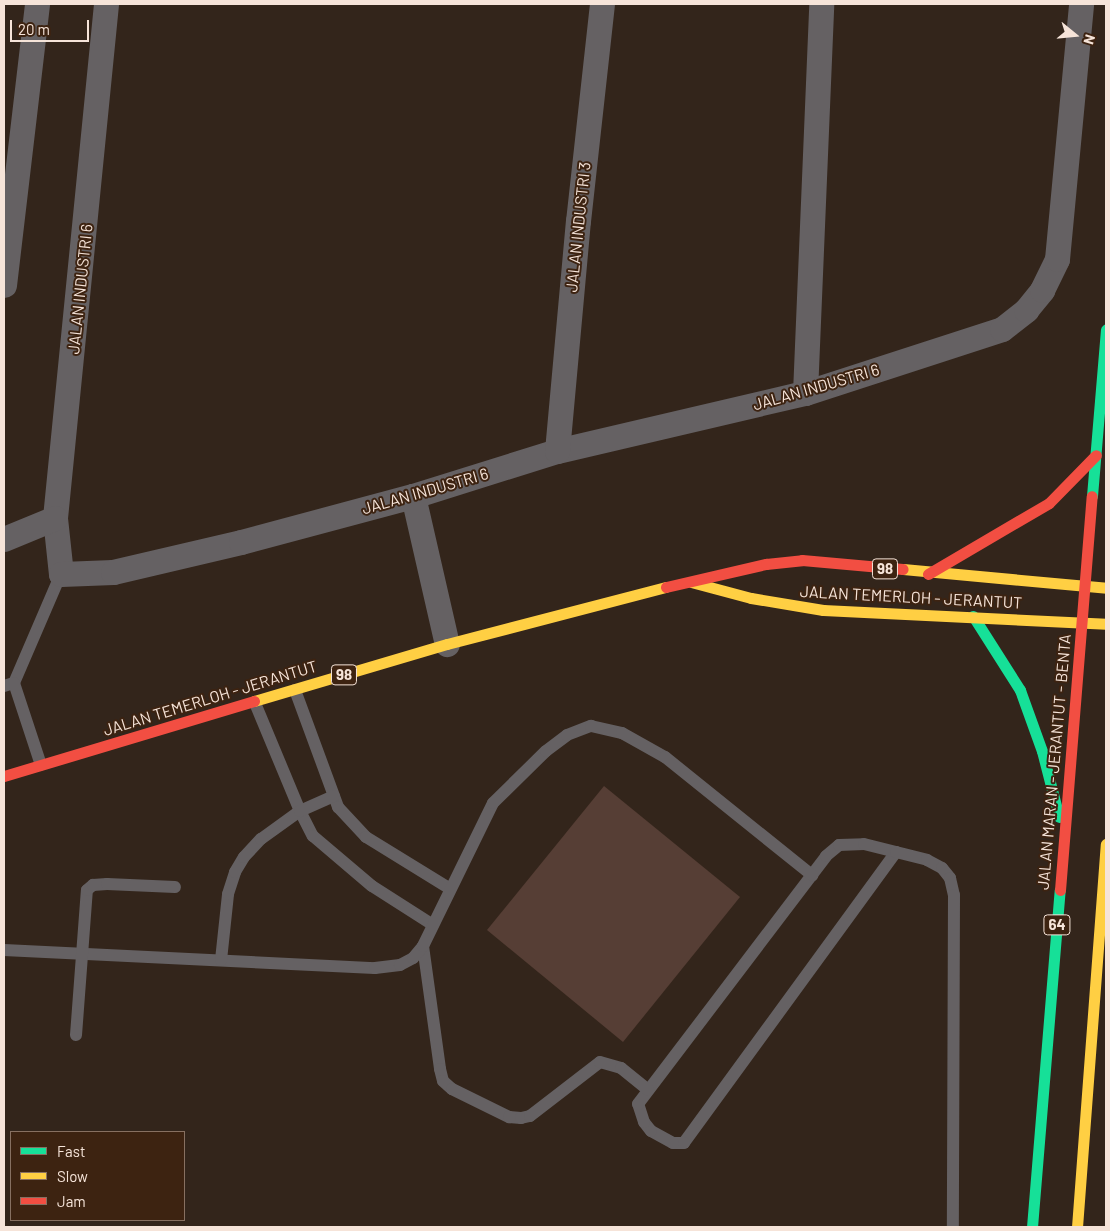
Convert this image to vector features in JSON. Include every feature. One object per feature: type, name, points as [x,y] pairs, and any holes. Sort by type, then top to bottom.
[{"type":"main road","name":"JALAN MARAN - JERANTUT - BENTA","points":[[1032,1227],[1106,330]]},
{"type":"main road","points":[[928,574],[1049,503],[1096,455]]},
{"type":"main road","name":"JALAN TEMERLOH - JERANTUT","points":[[4,776],[255,704],[447,644],[687,581],[766,564],[802,560],[928,574],[1106,588]]},
{"type":"main road","name":"JALAN TEMERLOH - JERANTUT","points":[[687,581],[751,598],[823,610],[1106,624]]},
{"type":"main road","points":[[973,616],[1020,690],[1042,751],[1064,838]]},
{"type":"main road","points":[[1077,1227],[1102,967],[1106,844]]},
{"type":"street","points":[[4,278],[38,4]]},
{"type":"street","name":"JALAN INDUSTRI 6","points":[[106,4],[56,518],[61,574],[113,572],[241,542],[413,496],[557,451],[805,393],[1002,329],[1026,310],[1042,290],[1057,259],[1081,4]]},
{"type":"street","name":"JALAN INDUSTRI 3","points":[[557,451],[578,221],[602,4]]},
{"type":"street","points":[[805,393],[821,4]]},
{"type":"street","points":[[413,496],[447,644]]},
{"type":"street","points":[[4,539],[56,518]]},
{"type":"lane","points":[[41,765],[9,684],[61,574]]},
{"type":"lane","points":[[295,690],[338,806],[366,837],[449,888]]},
{"type":"lane","points":[[255,704],[300,811],[313,836],[372,886],[433,924]]},
{"type":"lane","points":[[4,950],[374,968],[400,966],[413,958],[423,946],[449,888],[493,803],[546,751],[567,735],[590,726],[622,733],[665,757],[812,875]]},
{"type":"lane","points":[[221,960],[228,894],[235,872],[261,838],[300,811],[334,796]]},
{"type":"lane","points":[[896,852],[684,1143],[666,1140],[644,1122],[638,1104],[812,875],[839,845],[850,842],[896,852],[927,860],[942,868],[950,878],[954,895],[953,1227]]},
{"type":"lane","points":[[76,1035],[85,898],[93,885],[175,887]]},
{"type":"lane","points":[[423,946],[440,1068],[443,1081],[452,1089],[509,1117],[521,1118],[530,1116],[600,1062],[621,1068],[648,1090]]},
{"type":"building","points":[[604,786],[740,897],[623,1042],[487,930]]},
{"type":"traffic: fast","points":[[1092,496],[1106,330]]},
{"type":"traffic: fast","points":[[973,616],[1020,690],[1042,751],[1059,817]]},
{"type":"traffic: fast","points":[[1032,1227],[1060,890]]},
{"type":"traffic: slow","points":[[903,569],[1106,588]]},
{"type":"traffic: slow","points":[[691,582],[751,598],[823,610],[1106,624]]},
{"type":"traffic: slow","points":[[254,701],[447,644],[666,587]]},
{"type":"traffic: slow","points":[[1077,1227],[1106,844]]},
{"type":"traffic: jam","points":[[928,574],[1049,503],[1096,455]]},
{"type":"traffic: jam","points":[[1060,890],[1092,496]]},
{"type":"traffic: jam","points":[[666,587],[766,564],[802,560],[903,569]]},
{"type":"traffic: jam","points":[[4,776],[254,701]]}]
